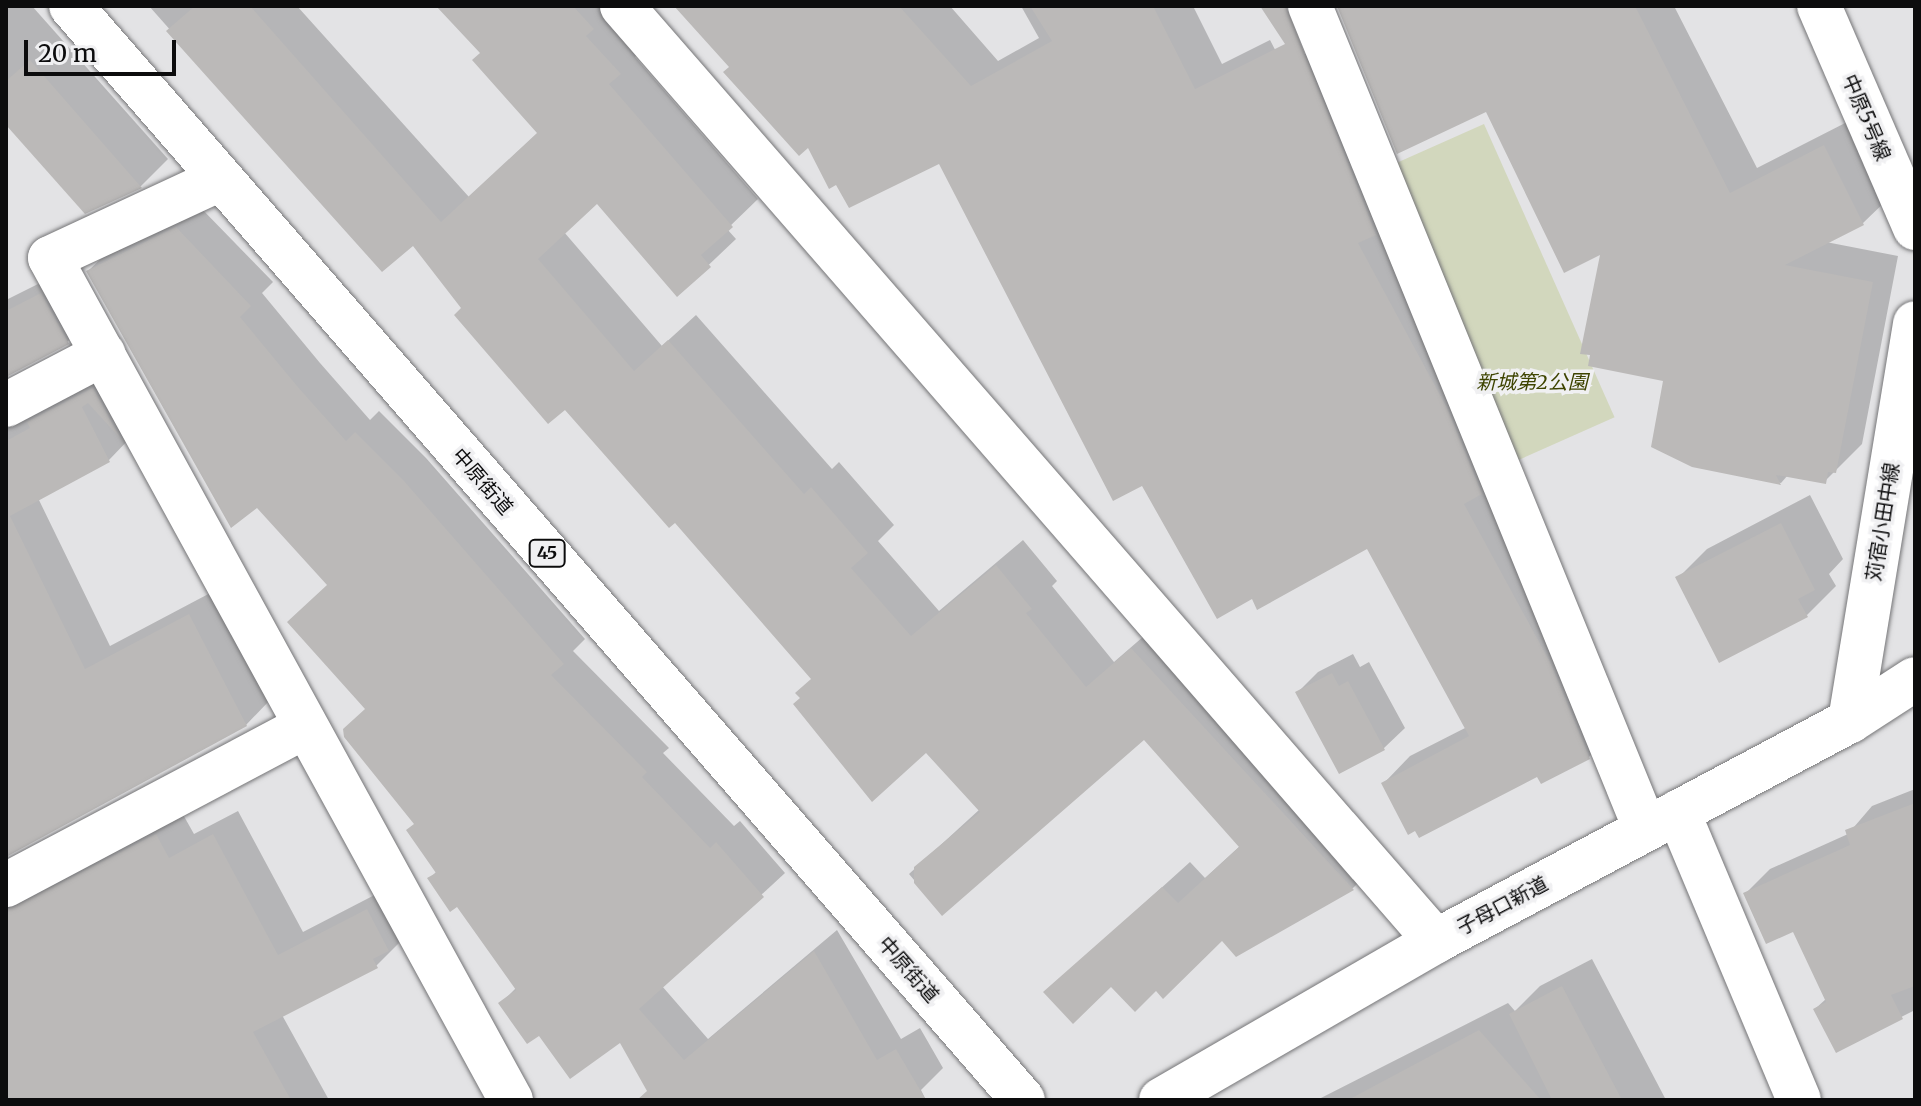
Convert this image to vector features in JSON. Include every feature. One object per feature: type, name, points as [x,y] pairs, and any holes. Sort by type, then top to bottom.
[{"type":"street","name":"中原街道","points":[[71,6],[218,180],[1023,1100]]},
{"type":"street","points":[[622,6],[1436,941]]},
{"type":"street","points":[[1310,6],[1661,820],[1799,1100]]},
{"type":"street","name":"中原5号線","points":[[1819,6],[1915,228]]},
{"type":"street","points":[[218,180],[50,258],[304,727],[511,1100]]},
{"type":"street","name":"苅宿小田中線","points":[[1850,721],[1915,323]]},
{"type":"street","points":[[6,405],[103,354]]},
{"type":"street","name":"子母口新道","points":[[1850,721],[1915,679]]},
{"type":"street","name":"子母口新道","points":[[1161,1100],[1436,941],[1850,721],[1915,693]]},
{"type":"street","points":[[6,885],[304,727]]},
{"type":"green space","name":"新城第2公園","points":[[1484,124],[1615,417],[1510,464],[1379,171]]},
{"type":"building","points":[[195,6],[250,6],[441,222],[537,133],[472,60],[480,53],[436,6],[573,6],[594,29],[586,36],[621,74],[609,84],[733,227],[701,255],[711,267],[677,297],[597,204],[538,259],[634,371],[668,340],[804,494],[811,487],[868,553],[851,568],[911,636],[996,565],[1032,609],[1026,613],[1086,687],[1131,648],[1354,890],[1236,957],[1222,941],[1163,999],[1156,991],[1135,1012],[1111,987],[1073,1024],[1043,992],[1162,887],[1178,903],[1239,847],[1144,740],[942,916],[914,883],[914,867],[980,812],[926,753],[872,802],[793,704],[800,698],[795,693],[811,679],[675,523],[669,528],[565,410],[548,424],[454,315],[461,308],[413,246],[382,272],[166,31]]},
{"type":"building","points":[[674,6],[899,6],[971,86],[1052,41],[1030,6],[1153,6],[1195,89],[1285,44],[1260,6],[1286,6],[1376,235],[1358,243],[1447,408],[1482,494],[1464,504],[1550,662],[1590,759],[1541,784],[1537,777],[1419,838],[1415,831],[1408,835],[1381,783],[1469,736],[1367,549],[1257,610],[1252,599],[1217,619],[1142,486],[1113,501],[939,164],[849,208],[836,185],[829,189],[808,148],[799,156],[723,72],[729,67]]},
{"type":"building","points":[[1337,6],[1635,6],[1730,193],[1824,145],[1864,225],[1785,265],[1873,282],[1836,473],[1828,472],[1826,484],[1776,475],[1781,485],[1692,467],[1651,447],[1663,381],[1588,366],[1590,355],[1580,354],[1600,255],[1564,273],[1486,112],[1397,154]]},
{"type":"building","points":[[30,60],[142,188],[85,214],[6,125],[6,81]]},
{"type":"building","points":[[176,227],[251,306],[240,317],[297,386],[346,441],[355,432],[404,481],[564,664],[551,675],[647,772],[642,777],[710,848],[716,842],[764,897],[639,1009],[684,1060],[814,951],[877,1060],[896,1049],[926,1100],[637,1100],[647,1091],[620,1043],[570,1079],[539,1036],[527,1044],[498,1003],[516,990],[457,907],[450,912],[427,878],[436,873],[406,830],[414,824],[344,737],[343,729],[365,709],[287,622],[327,585],[257,508],[231,528],[86,271]]},
{"type":"building","points":[[41,293],[69,344],[6,377],[6,311]]},
{"type":"building","points":[[93,388],[120,438],[88,403],[82,407],[110,462],[10,516],[85,669],[189,614],[247,726],[6,857],[6,441],[30,428],[27,422]]},
{"type":"building","points":[[1781,523],[1815,590],[1798,599],[1808,617],[1719,663],[1675,577]]},
{"type":"building","points":[[1332,673],[1339,686],[1348,681],[1385,750],[1339,774],[1295,692]]},
{"type":"building","points":[[1915,803],[1915,986],[1891,995],[1903,1019],[1836,1053],[1813,1009],[1826,1002],[1793,932],[1766,944],[1743,893],[1850,845],[1845,830]]},
{"type":"building","points":[[156,834],[169,858],[213,834],[278,955],[367,909],[389,951],[373,959],[378,968],[253,1032],[291,1100],[6,1100],[6,910]]},
{"type":"building","points":[[1562,986],[1622,1100],[1552,1100],[1509,1014]]},
{"type":"building","points":[[1479,1030],[1541,1100],[1348,1100]]}]
